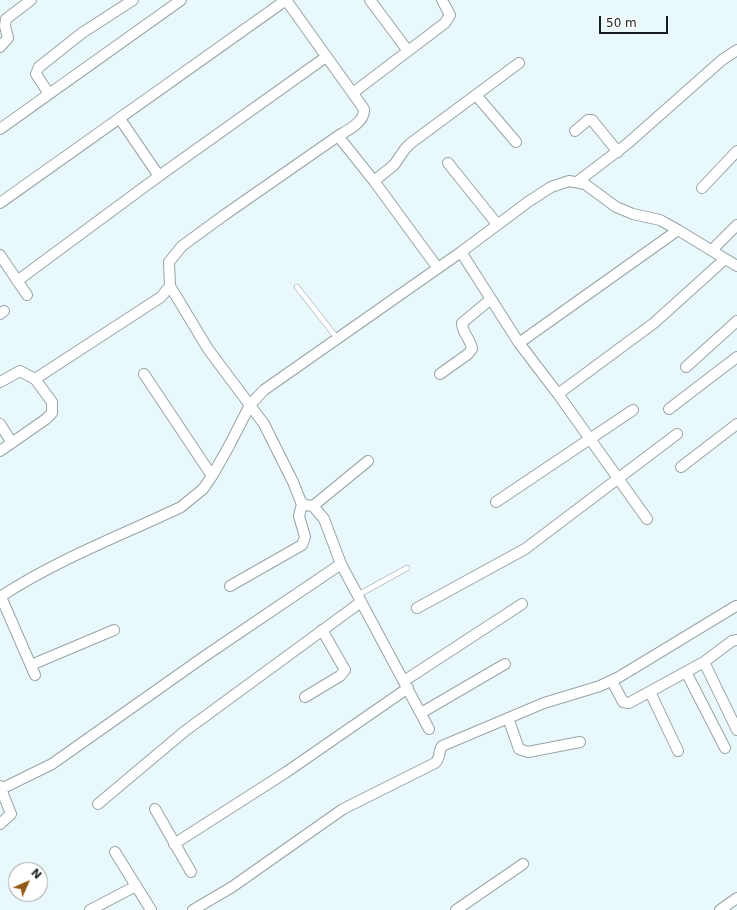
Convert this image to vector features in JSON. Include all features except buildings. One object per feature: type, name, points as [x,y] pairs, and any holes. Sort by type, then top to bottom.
[{"type":"street","points":[[0,47],[8,38],[5,26],[6,19],[31,0]]},
{"type":"street","points":[[49,94],[36,74],[39,67],[82,33],[133,0]]},
{"type":"street","points":[[0,129],[181,0]]},
{"type":"street","points":[[0,203],[286,0],[354,92],[364,109],[365,114],[361,120],[182,246],[169,262],[170,286],[208,349],[271,434],[302,504],[298,516],[305,537],[302,545],[230,586]]},
{"type":"street","points":[[370,0],[408,51]]},
{"type":"street","points":[[354,92],[448,19],[450,15],[442,0]]},
{"type":"street","points":[[576,182],[618,152],[717,64],[737,50]]},
{"type":"street","points":[[18,281],[159,176],[241,120],[326,56]]},
{"type":"street","points":[[374,181],[394,164],[404,149],[411,143],[519,63]]},
{"type":"street","points":[[476,95],[516,142]]},
{"type":"street","points":[[120,119],[159,176]]},
{"type":"street","points":[[574,131],[588,120],[592,120],[618,152]]},
{"type":"street","points":[[338,136],[374,181],[437,267]]},
{"type":"street","points":[[702,188],[737,151]]},
{"type":"street","points":[[448,162],[497,224]]},
{"type":"street","points":[[35,675],[0,597],[21,583],[62,561],[181,507],[203,489],[229,446],[250,405],[264,390],[551,187],[569,181],[585,184],[616,207],[633,214],[660,220],[737,266]]},
{"type":"street","points":[[712,250],[737,225]]},
{"type":"street","points":[[519,343],[678,230]]},
{"type":"street","points":[[460,252],[519,343],[591,439],[647,519]]},
{"type":"street","points":[[0,255],[27,295]]},
{"type":"street","points":[[558,394],[654,323],[725,259]]},
{"type":"street","points":[[35,379],[161,297],[170,286]]},
{"type":"street","points":[[440,374],[468,354],[472,349],[462,323],[491,299]]},
{"type":"street","points":[[686,367],[737,321]]},
{"type":"street","points":[[669,409],[737,357]]},
{"type":"street","points":[[0,382],[20,371],[35,379],[52,402],[52,413],[46,419],[0,451]]},
{"type":"street","points":[[144,374],[212,476]]},
{"type":"street","points":[[496,502],[633,410]]},
{"type":"street","points":[[0,424],[12,443]]},
{"type":"street","points":[[681,467],[737,424]]},
{"type":"street","points":[[417,608],[525,549],[677,434]]},
{"type":"street","points":[[313,506],[368,461]]},
{"type":"street","points":[[302,504],[313,506],[324,518],[341,564],[429,729]]},
{"type":"street","points":[[0,824],[11,814],[0,787],[52,764],[205,656],[341,564]]},
{"type":"street","points":[[98,804],[185,731],[322,630],[360,598]]},
{"type":"street","points":[[174,844],[285,773],[406,684],[522,604]]},
{"type":"street","points":[[193,910],[232,887],[343,809],[435,763],[439,757],[442,746],[544,703],[600,686],[736,606]]},
{"type":"street","points":[[31,665],[114,630]]},
{"type":"street","points":[[305,697],[340,676],[345,670],[322,630]]},
{"type":"street","points":[[612,680],[621,698],[626,703],[650,692],[704,662],[732,641],[737,640]]},
{"type":"street","points":[[704,662],[737,730]]},
{"type":"street","points":[[421,713],[505,664]]},
{"type":"street","points":[[686,672],[725,748]]},
{"type":"street","points":[[650,692],[678,751]]},
{"type":"street","points":[[508,718],[519,749],[522,752],[580,742]]},
{"type":"street","points":[[155,809],[191,872]]},
{"type":"street","points":[[115,852],[151,910]]},
{"type":"street","points":[[456,910],[523,864]]},
{"type":"street","points":[[90,910],[136,886]]},
{"type":"street","points":[[720,910],[737,898]]},
{"type":"lane","points":[[297,287],[337,338]]},
{"type":"lane","points":[[360,598],[407,568]]}]
